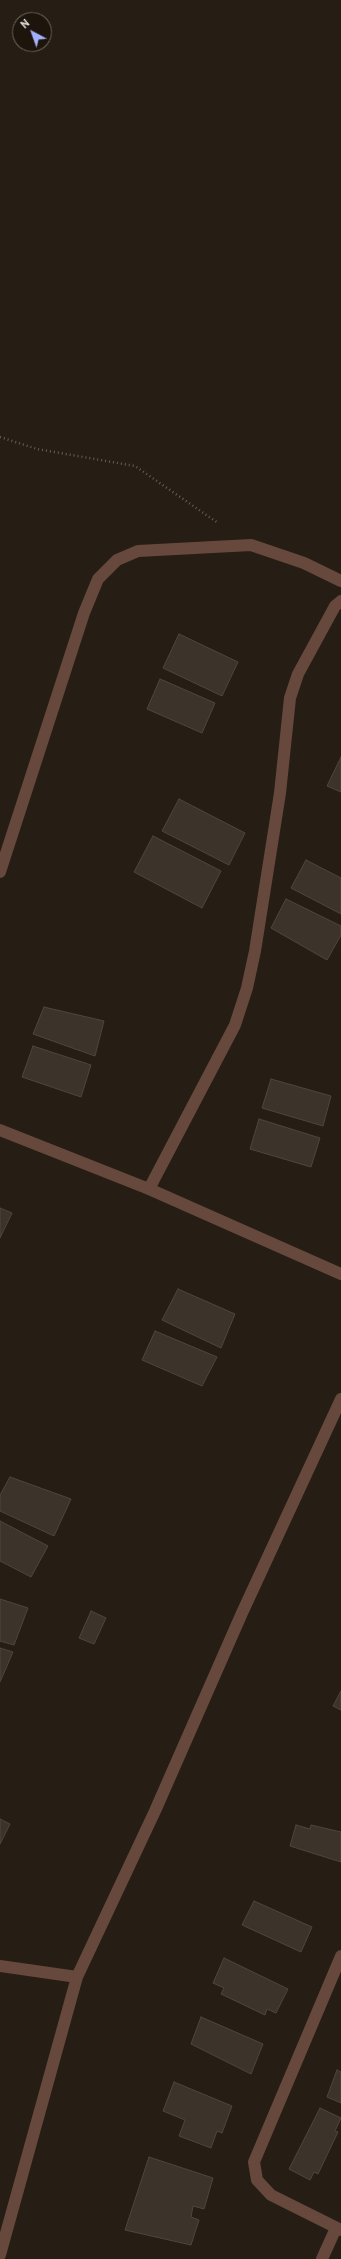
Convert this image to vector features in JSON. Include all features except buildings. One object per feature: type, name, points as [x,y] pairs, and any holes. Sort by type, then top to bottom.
[{"type":"street","points":[[0,872],[84,613],[98,579],[117,560],[138,551],[251,545],[304,563],[341,581]]},
{"type":"street","points":[[149,1189],[235,1025],[247,988],[255,951],[280,794],[290,698],[298,674],[335,606],[341,601]]},
{"type":"street","points":[[0,1130],[149,1189],[341,1274]]},
{"type":"street","points":[[0,2255],[77,1977],[155,1811],[242,1613],[341,1399]]},
{"type":"street","points":[[322,2259],[338,2229],[270,2195],[257,2180],[254,2162],[341,1956]]},
{"type":"street","points":[[0,1966],[77,1977]]},
{"type":"path","points":[[0,437],[37,449],[135,466],[219,523]]}]
